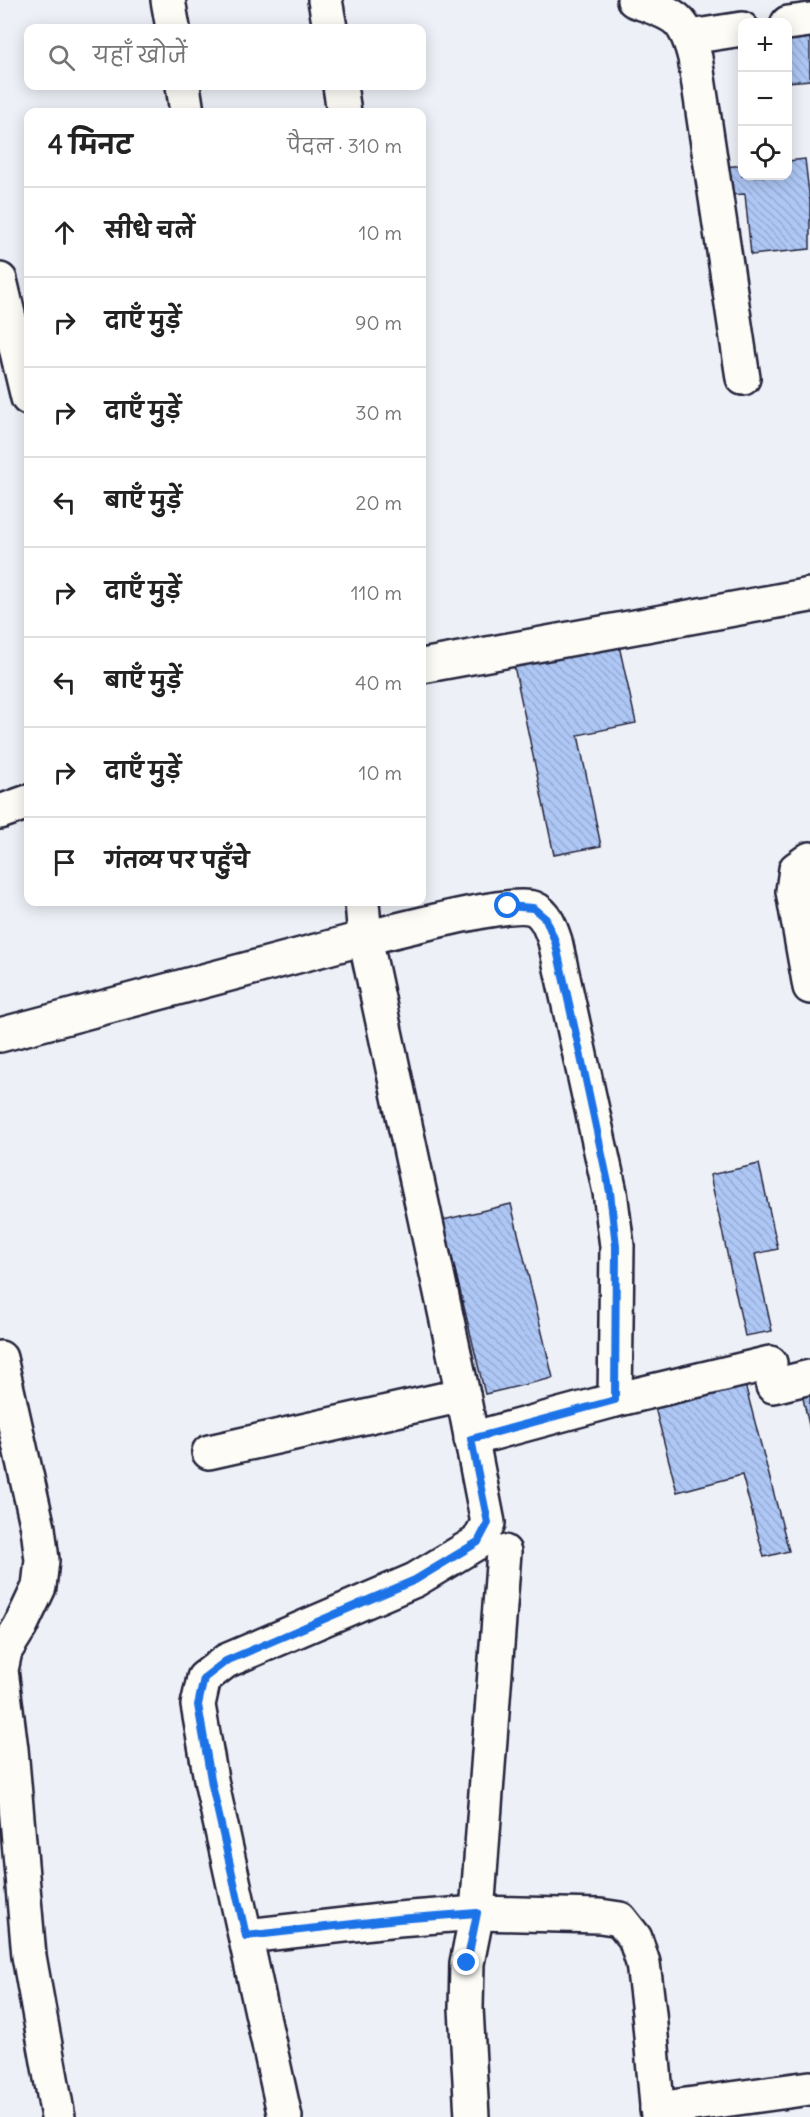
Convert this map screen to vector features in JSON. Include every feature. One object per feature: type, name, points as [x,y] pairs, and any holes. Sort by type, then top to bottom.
[{"type":"street","points":[[168,0],[172,24]]},
{"type":"street","points":[[325,0],[329,24]]},
{"type":"street","points":[[634,0],[672,15],[683,24],[690,37],[695,57],[743,378]]},
{"type":"street","points":[[792,22],[810,20]]},
{"type":"street","points":[[690,37],[738,30]]},
{"type":"street","points":[[184,90],[186,108]]},
{"type":"street","points":[[341,90],[344,108]]},
{"type":"street","points":[[0,280],[7,342],[24,387]]},
{"type":"street","points":[[426,665],[810,595]]},
{"type":"street","points":[[0,812],[24,803]]},
{"type":"street","points":[[810,860],[796,869],[793,891],[810,987]]},
{"type":"street","points":[[285,2117],[212,1785],[198,1705],[204,1678],[226,1661],[415,1580],[478,1542],[488,1523],[463,1395],[365,938],[362,906]]},
{"type":"street","points":[[0,1035],[365,938],[508,906],[533,908],[546,919],[555,941],[610,1192],[616,1246],[615,1400]]},
{"type":"street","points":[[0,1358],[38,1528],[42,1560],[39,1587],[20,1628],[4,1651],[1,1670],[11,1749],[29,1956],[58,2117]]},
{"type":"street","points":[[471,1439],[615,1400],[772,1374],[810,1377]]},
{"type":"street","points":[[209,1452],[463,1395]]},
{"type":"street","points":[[472,2117],[466,2008],[467,1963],[477,1913],[504,1552]]},
{"type":"street","points":[[246,1936],[398,1919],[477,1913],[600,1916],[620,1919],[635,1938],[643,1963],[657,2113],[810,2088]]},
{"type":"building","points":[[810,37],[810,80],[792,82],[792,39]]},
{"type":"building","points":[[805,159],[810,202],[810,249],[751,255],[745,194],[729,195],[726,167],[738,166],[738,180],[792,180],[792,161]]},
{"type":"building","points":[[618,641],[636,723],[578,735],[601,846],[554,855],[513,661]]},
{"type":"building","points":[[759,1164],[778,1249],[755,1254],[772,1331],[745,1336],[710,1175]]},
{"type":"building","points":[[511,1204],[553,1378],[485,1394],[443,1220]]},
{"type":"building","points":[[742,1373],[789,1551],[764,1557],[742,1475],[677,1492],[652,1396]]},
{"type":"building","points":[[810,1387],[810,1430],[801,1389]]},
{"type":"route","points":[[467,1963],[477,1913],[398,1919],[246,1936],[212,1785],[198,1705],[204,1678],[226,1661],[415,1580],[478,1542],[488,1523],[471,1439],[615,1400],[616,1246],[610,1192],[581,1057],[555,941],[546,919],[533,908],[508,906]]}]
